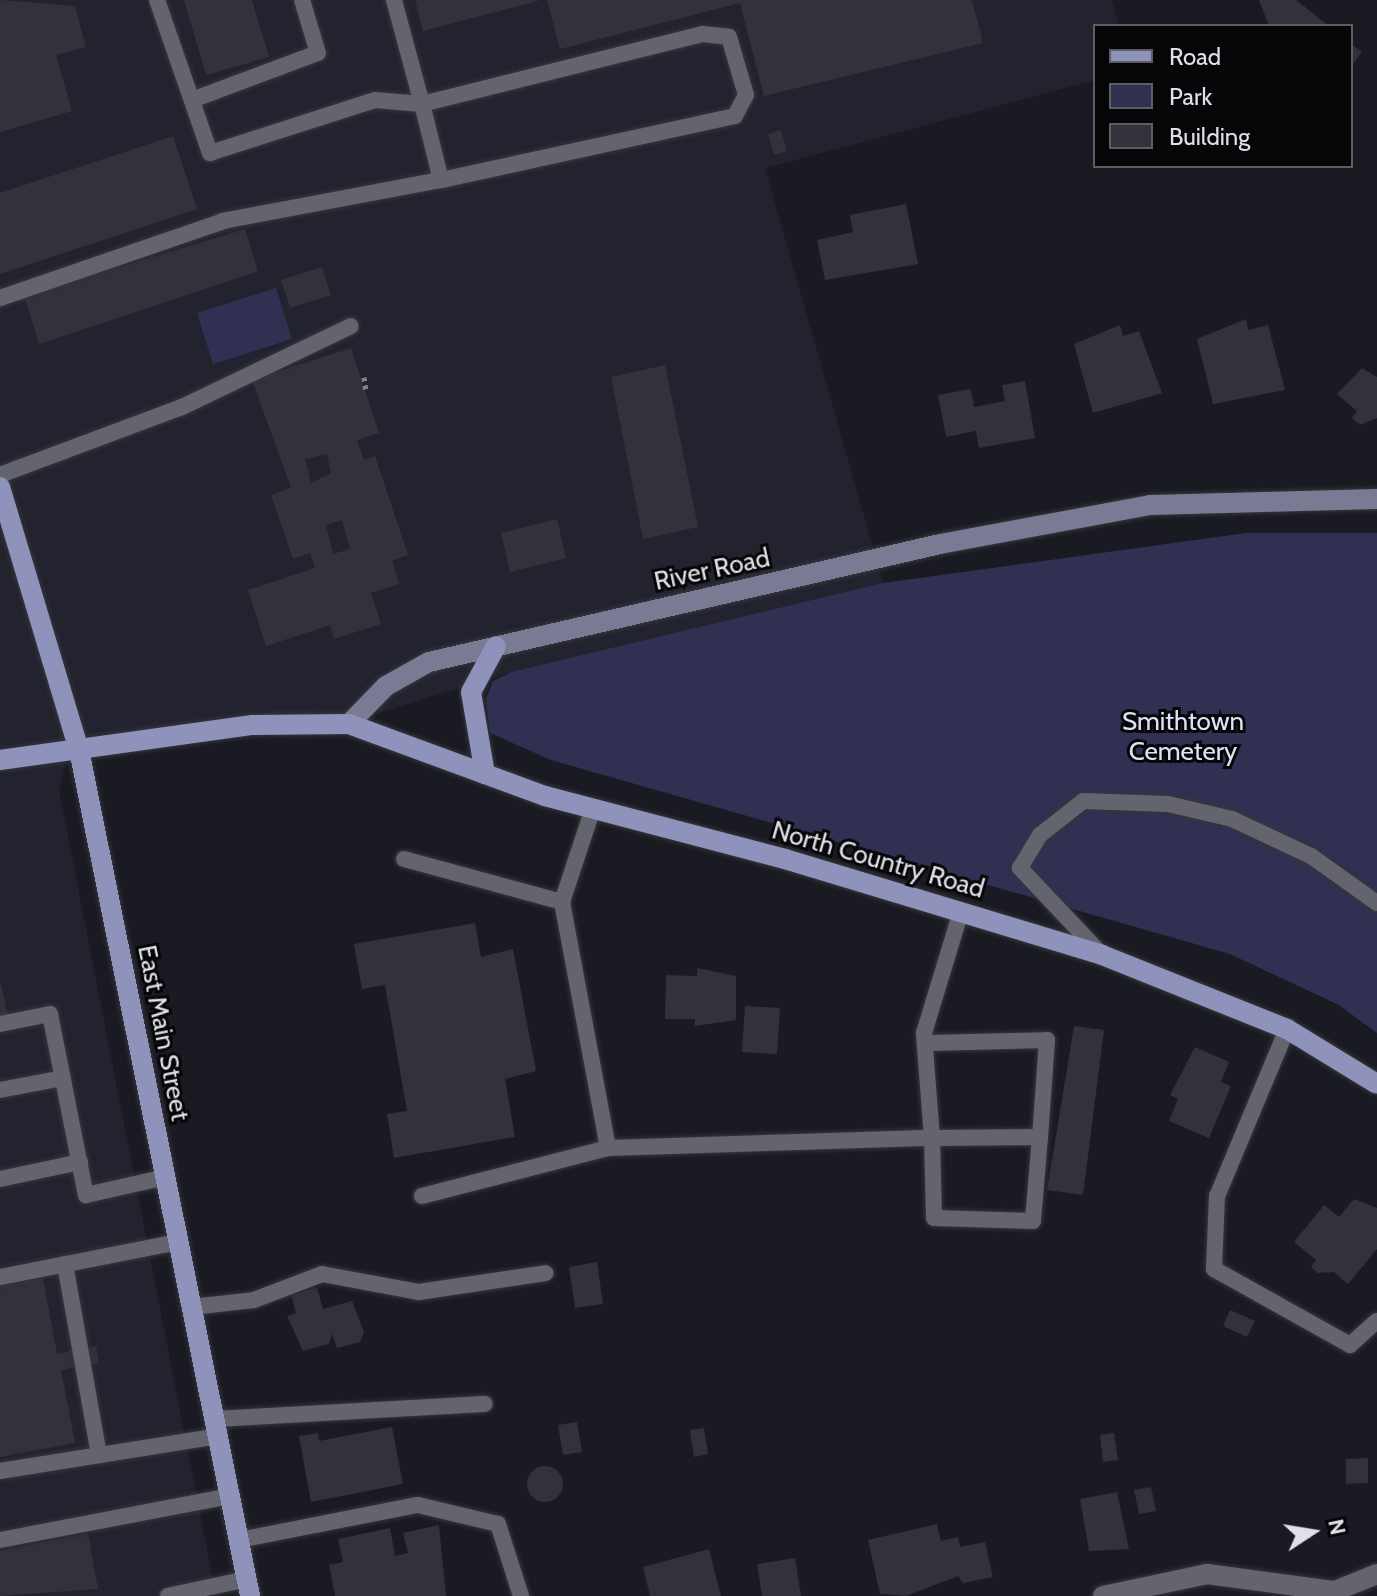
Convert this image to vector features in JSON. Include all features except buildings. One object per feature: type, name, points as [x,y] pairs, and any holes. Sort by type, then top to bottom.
[{"type":"main road","name":"East Main Street","points":[[0,487],[4,518],[79,750],[249,1587]]},
{"type":"main road","points":[[485,774],[471,692],[496,646]]},
{"type":"main road","points":[[0,760],[253,725],[349,724]]},
{"type":"main road","name":"North Country Road","points":[[349,724],[485,774],[593,808],[961,911],[1102,955],[1287,1029],[1377,1084]]},
{"type":"street","name":"River Road","points":[[349,724],[386,686],[429,662],[1068,517],[1150,505],[1377,499]]},
{"type":"street","points":[[1103,1596],[1207,1574],[1335,1591],[1377,1574]]},
{"type":"lane","points":[[0,298],[223,221],[441,180],[735,116],[746,95],[729,37],[702,34],[422,104],[375,100],[210,153],[157,0]]},
{"type":"lane","points":[[192,100],[318,53],[302,0]]},
{"type":"lane","points":[[394,0],[441,180]]},
{"type":"lane","points":[[0,475],[182,407],[351,326]]},
{"type":"lane","points":[[1102,955],[1020,868],[1040,835],[1083,801],[1168,804],[1232,819],[1311,856],[1377,903]]},
{"type":"lane","points":[[593,808],[562,902],[608,1148]]},
{"type":"lane","points":[[404,859],[562,902]]},
{"type":"lane","points":[[927,1043],[1047,1040],[1033,1221],[934,1218],[927,1043],[961,911]]},
{"type":"lane","points":[[0,1024],[50,1014],[86,1195],[166,1177]]},
{"type":"lane","points":[[1287,1029],[1217,1196],[1214,1269],[1350,1345],[1377,1321]]},
{"type":"lane","points":[[0,1090],[63,1078]]},
{"type":"lane","points":[[422,1196],[608,1148],[1040,1137]]},
{"type":"lane","points":[[0,1179],[80,1162]]},
{"type":"lane","points":[[0,1277],[179,1242]]},
{"type":"lane","points":[[65,1264],[99,1455]]},
{"type":"lane","points":[[192,1307],[254,1300],[322,1274],[419,1292],[546,1273]]},
{"type":"lane","points":[[0,1471],[99,1455],[216,1427],[485,1404]]},
{"type":"lane","points":[[0,1540],[230,1496]]},
{"type":"lane","points":[[239,1540],[418,1505],[498,1524],[521,1596]]},
{"type":"lane","points":[[168,1596],[249,1587]]},
{"type":"path","points":[[364,377],[366,392]]},
{"type":"shaded area","points":[[0,0],[1112,0],[1118,24],[1093,24],[1093,81],[765,168],[883,583],[511,672],[340,725],[70,745],[59,790],[216,1596],[0,1596]]},
{"type":"green space","points":[[276,288],[292,339],[213,364],[197,313]]},
{"type":"green space","name":"Smithtown Cemetery","points":[[1246,533],[1377,533],[1377,1033],[1339,1005],[1230,954],[551,760],[490,733],[486,699],[493,681],[511,672],[883,583]]}]
